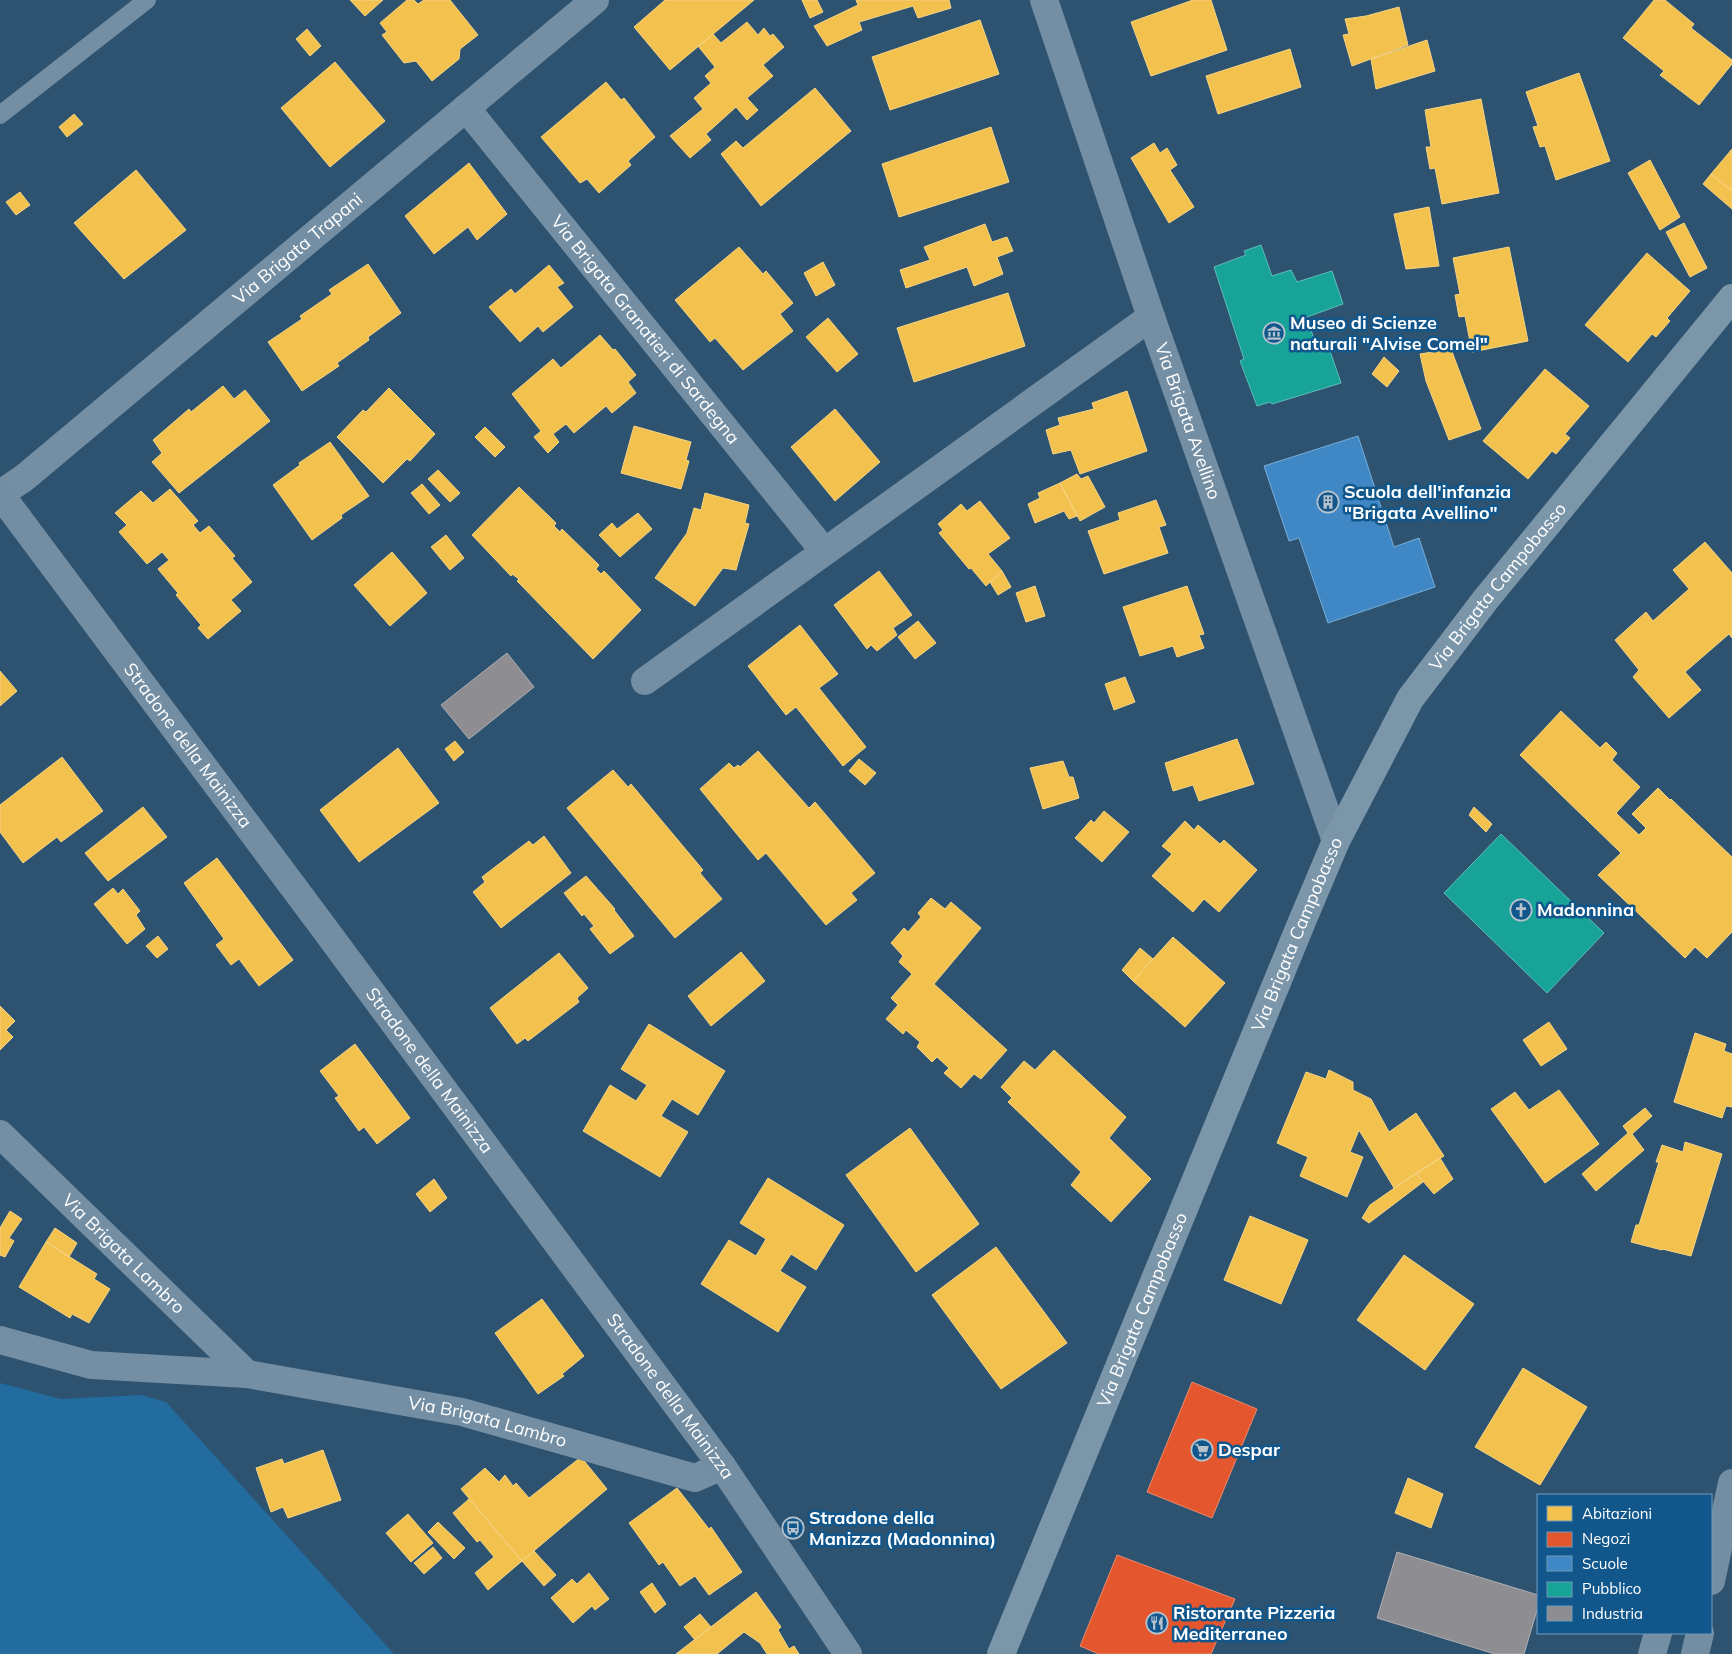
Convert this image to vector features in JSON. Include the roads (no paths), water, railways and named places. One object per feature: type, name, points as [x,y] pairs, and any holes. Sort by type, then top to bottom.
[{"type":"main road","name":"Via Brigata Campobasso","points":[[1001,1654],[1303,918],[1336,841],[1410,699],[1486,599],[1732,298]]},
{"type":"main road","name":"Stradone della Mainizza","points":[[0,494],[722,1466],[848,1654]]},
{"type":"main road","points":[[1712,1576],[1732,1483]]},
{"type":"main road","points":[[1695,1654],[1700,1634]]},
{"type":"street","name":"Via Brigata Trapani","points":[[0,494],[24,478],[595,0]]},
{"type":"street","name":"Via Brigata Avellino","points":[[1044,0],[1151,317],[1336,841]]},
{"type":"street","name":"Via Brigata Granatieri di Sardegna","points":[[466,108],[824,551]]},
{"type":"street","points":[[645,681],[1151,317]]},
{"type":"street","name":"Via Brigata Lambro","points":[[0,1134],[247,1374]]},
{"type":"street","name":"Via Brigata Lambro","points":[[0,1340],[91,1365],[247,1374],[462,1412],[694,1478],[722,1466]]},
{"type":"street","points":[[1652,1654],[1658,1634]]},
{"type":"lane","points":[[0,115],[147,0]]},
{"type":"place","name":"Museo di Scienze naturali \"Alvise Comel\"","points":[[1274,333]]},
{"type":"place","name":"Scuola dell'infanzia \"Brigata Avellino\"","points":[[1328,502]]},
{"type":"place","name":"Madonnina","points":[[1521,910]]},
{"type":"place","name":"Despar","points":[[1202,1450]]},
{"type":"place","name":"Stradone della Manizza (Madonnina)","points":[[793,1528]]},
{"type":"place","name":"Ristorante Pizzeria Mediterraneo","points":[[1157,1623]]}]
